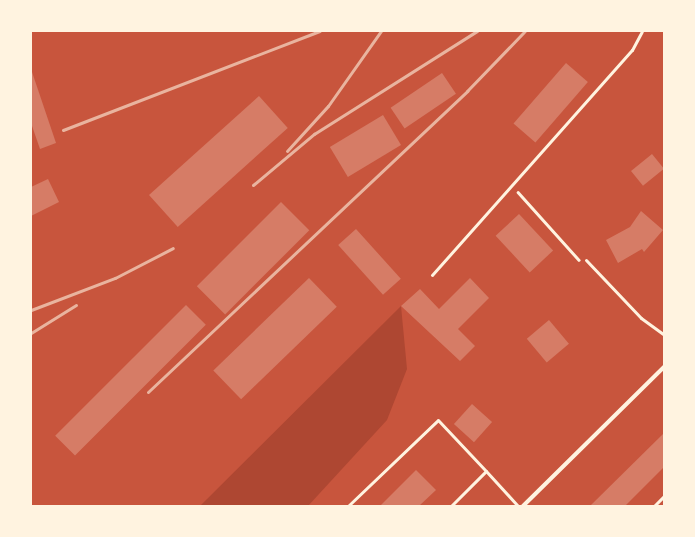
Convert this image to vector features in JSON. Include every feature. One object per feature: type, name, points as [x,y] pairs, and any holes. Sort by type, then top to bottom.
[{"type":"street","points":[[523,506],[664,367]]},
{"type":"lane","points":[[432,275],[632,50],[642,31]]},
{"type":"lane","points":[[586,260],[641,318],[664,335]]},
{"type":"lane","points":[[348,506],[438,420],[518,506]]},
{"type":"lane","points":[[451,506],[486,472]]},
{"type":"lane","points":[[654,506],[664,496]]},
{"type":"path","points":[[512,185],[580,262]]},
{"type":"shaded area","points":[[401,306],[407,369],[387,420],[308,506],[200,506]]},
{"type":"building","points":[[566,63],[588,82],[535,142],[514,123]]},
{"type":"building","points":[[31,69],[56,143],[40,149],[31,123]]},
{"type":"building","points":[[442,73],[456,94],[405,128],[391,108]]},
{"type":"building","points":[[259,96],[288,128],[178,227],[149,195]]},
{"type":"building","points":[[383,115],[401,145],[348,177],[330,147]]},
{"type":"building","points":[[652,154],[664,169],[643,186],[631,171]]},
{"type":"building","points":[[48,179],[59,202],[31,216],[31,187]]},
{"type":"building","points":[[281,202],[309,230],[225,314],[197,286]]},
{"type":"building","points":[[641,211],[663,230],[644,252],[642,249],[618,263],[606,240],[630,227]]},
{"type":"building","points":[[519,214],[553,251],[530,272],[496,236]]},
{"type":"building","points":[[356,229],[401,279],[383,295],[338,245]]},
{"type":"building","points":[[309,278],[337,307],[241,399],[213,370]]},
{"type":"building","points":[[470,278],[489,298],[458,329],[475,346],[460,361],[401,306],[420,289],[439,309]]},
{"type":"building","points":[[186,305],[206,325],[75,456],[55,436]]},
{"type":"building","points":[[549,320],[569,344],[547,362],[527,339]]},
{"type":"building","points":[[472,404],[492,422],[474,442],[454,424]]},
{"type":"building","points":[[664,433],[664,467],[625,506],[590,506]]},
{"type":"building","points":[[416,470],[436,490],[419,506],[380,506]]},
{"type":"railway","points":[[63,130],[320,31]]},
{"type":"railway","points":[[287,151],[328,106],[381,31]]},
{"type":"railway","points":[[253,185],[314,134],[477,31]]},
{"type":"railway","points":[[148,392],[467,91],[525,31]]},
{"type":"railway","points":[[31,310],[115,278],[173,248]]},
{"type":"railway","points":[[31,333],[76,305]]}]
